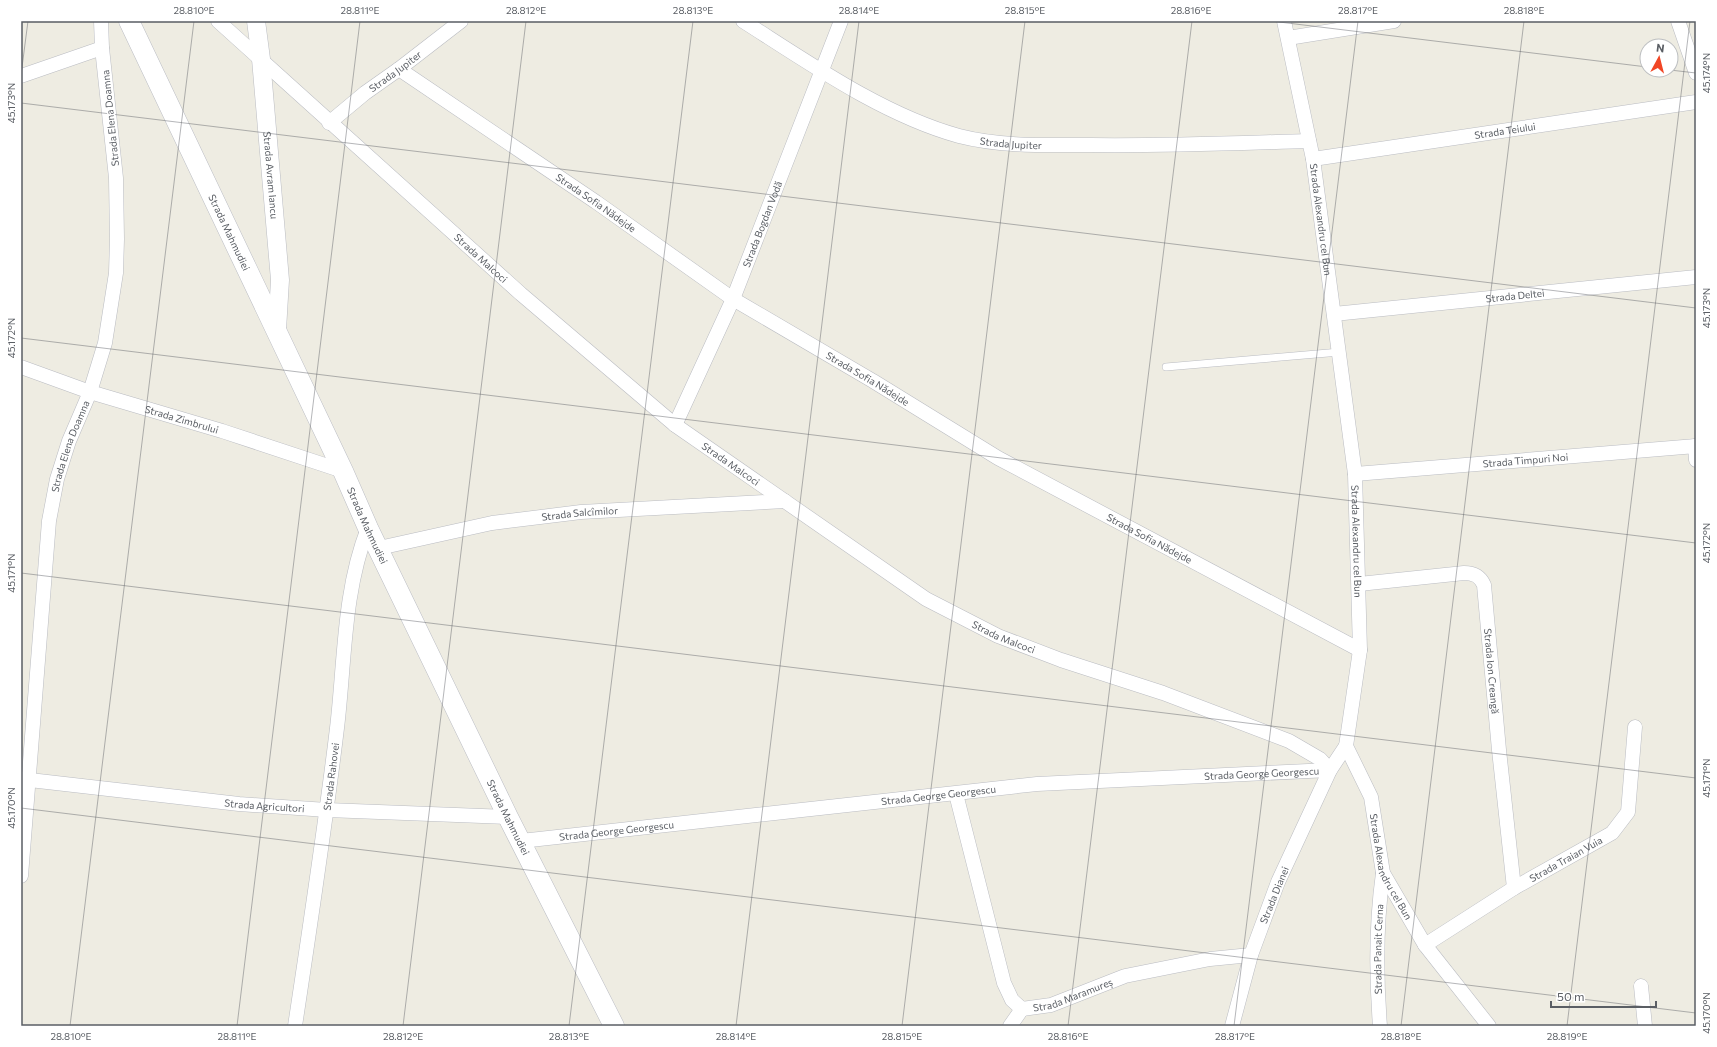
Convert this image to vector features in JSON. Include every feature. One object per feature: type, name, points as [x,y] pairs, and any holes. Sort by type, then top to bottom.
[{"type":"main road","name":"Strada Mahmudiei","points":[[129,21],[343,470],[368,528],[508,817],[614,1026]]},
{"type":"street","name":"Strada Elena Doamna","points":[[21,876],[25,779],[49,521],[57,479],[69,441],[90,392],[105,343],[116,273],[116,178],[102,48],[101,21]]},
{"type":"street","name":"Strada Malcoci","points":[[218,21],[521,294],[675,425],[926,599],[998,636],[1061,660],[1163,693],[1289,741],[1320,758],[1330,770]]},
{"type":"street","name":"Strada Avram Iancu","points":[[256,21],[261,59],[280,280],[277,330]]},
{"type":"street","name":"Strada Jupiter","points":[[330,123],[365,93],[461,21]]},
{"type":"street","name":"Strada Jupiter","points":[[743,21],[821,70],[913,120],[960,136],[1018,145],[1170,146],[1309,141]]},
{"type":"street","name":"Strada Bogdan Vodă","points":[[675,425],[733,299],[841,21]]},
{"type":"street","name":"Strada Alexandru cel Bun","points":[[1284,21],[1313,159],[1340,352],[1355,474],[1360,650],[1346,746],[1371,798],[1383,873],[1425,945],[1489,1026]]},
{"type":"street","points":[[1288,38],[1394,21]]},
{"type":"street","points":[[1678,21],[1696,73]]},
{"type":"street","points":[[21,76],[102,48]]},
{"type":"street","name":"Strada Sofia Nădejde","points":[[399,69],[596,202],[733,299],[874,381],[998,458],[1360,650]]},
{"type":"street","name":"Strada Teiului","points":[[1313,159],[1696,102]]},
{"type":"street","name":"Strada Deltei","points":[[1334,314],[1696,277]]},
{"type":"street","name":"Strada Zimbrului","points":[[21,367],[90,392],[222,431],[343,470]]},
{"type":"street","name":"Strada Timpuri Noi","points":[[1355,474],[1696,451]]},
{"type":"street","name":"Strada Salcîmilor","points":[[378,548],[492,523],[581,512],[784,501]]},
{"type":"street","name":"Strada Rahovei","points":[[296,1026],[327,810],[351,586],[368,528]]},
{"type":"street","name":"Strada Ion Creangă","points":[[1359,584],[1464,573],[1471,573],[1482,580],[1484,585],[1499,750],[1514,888]]},
{"type":"street","name":"Strada Traian Vuia","points":[[1425,945],[1514,888],[1612,833],[1628,812],[1635,727]]},
{"type":"street","name":"Strada George Georgescu","points":[[521,841],[1037,784],[1330,770],[1346,746]]},
{"type":"street","name":"Strada Dianei","points":[[1232,1026],[1251,955],[1278,882],[1330,770]]},
{"type":"street","name":"Strada Agricultori","points":[[25,779],[239,804],[327,810],[508,817]]},
{"type":"street","name":"Strada Maramureș","points":[[956,794],[1004,983],[1012,1000],[1022,1009],[1051,1005],[1125,976],[1210,958],[1251,955]]},
{"type":"street","name":"Strada Panait Cerna","points":[[1380,1026],[1378,993],[1378,937],[1379,903],[1383,873]]},
{"type":"street","points":[[1641,986],[1645,1026]]},
{"type":"street","points":[[1010,1026],[1022,1009]]},
{"type":"lane","points":[[1166,367],[1340,352]]}]
